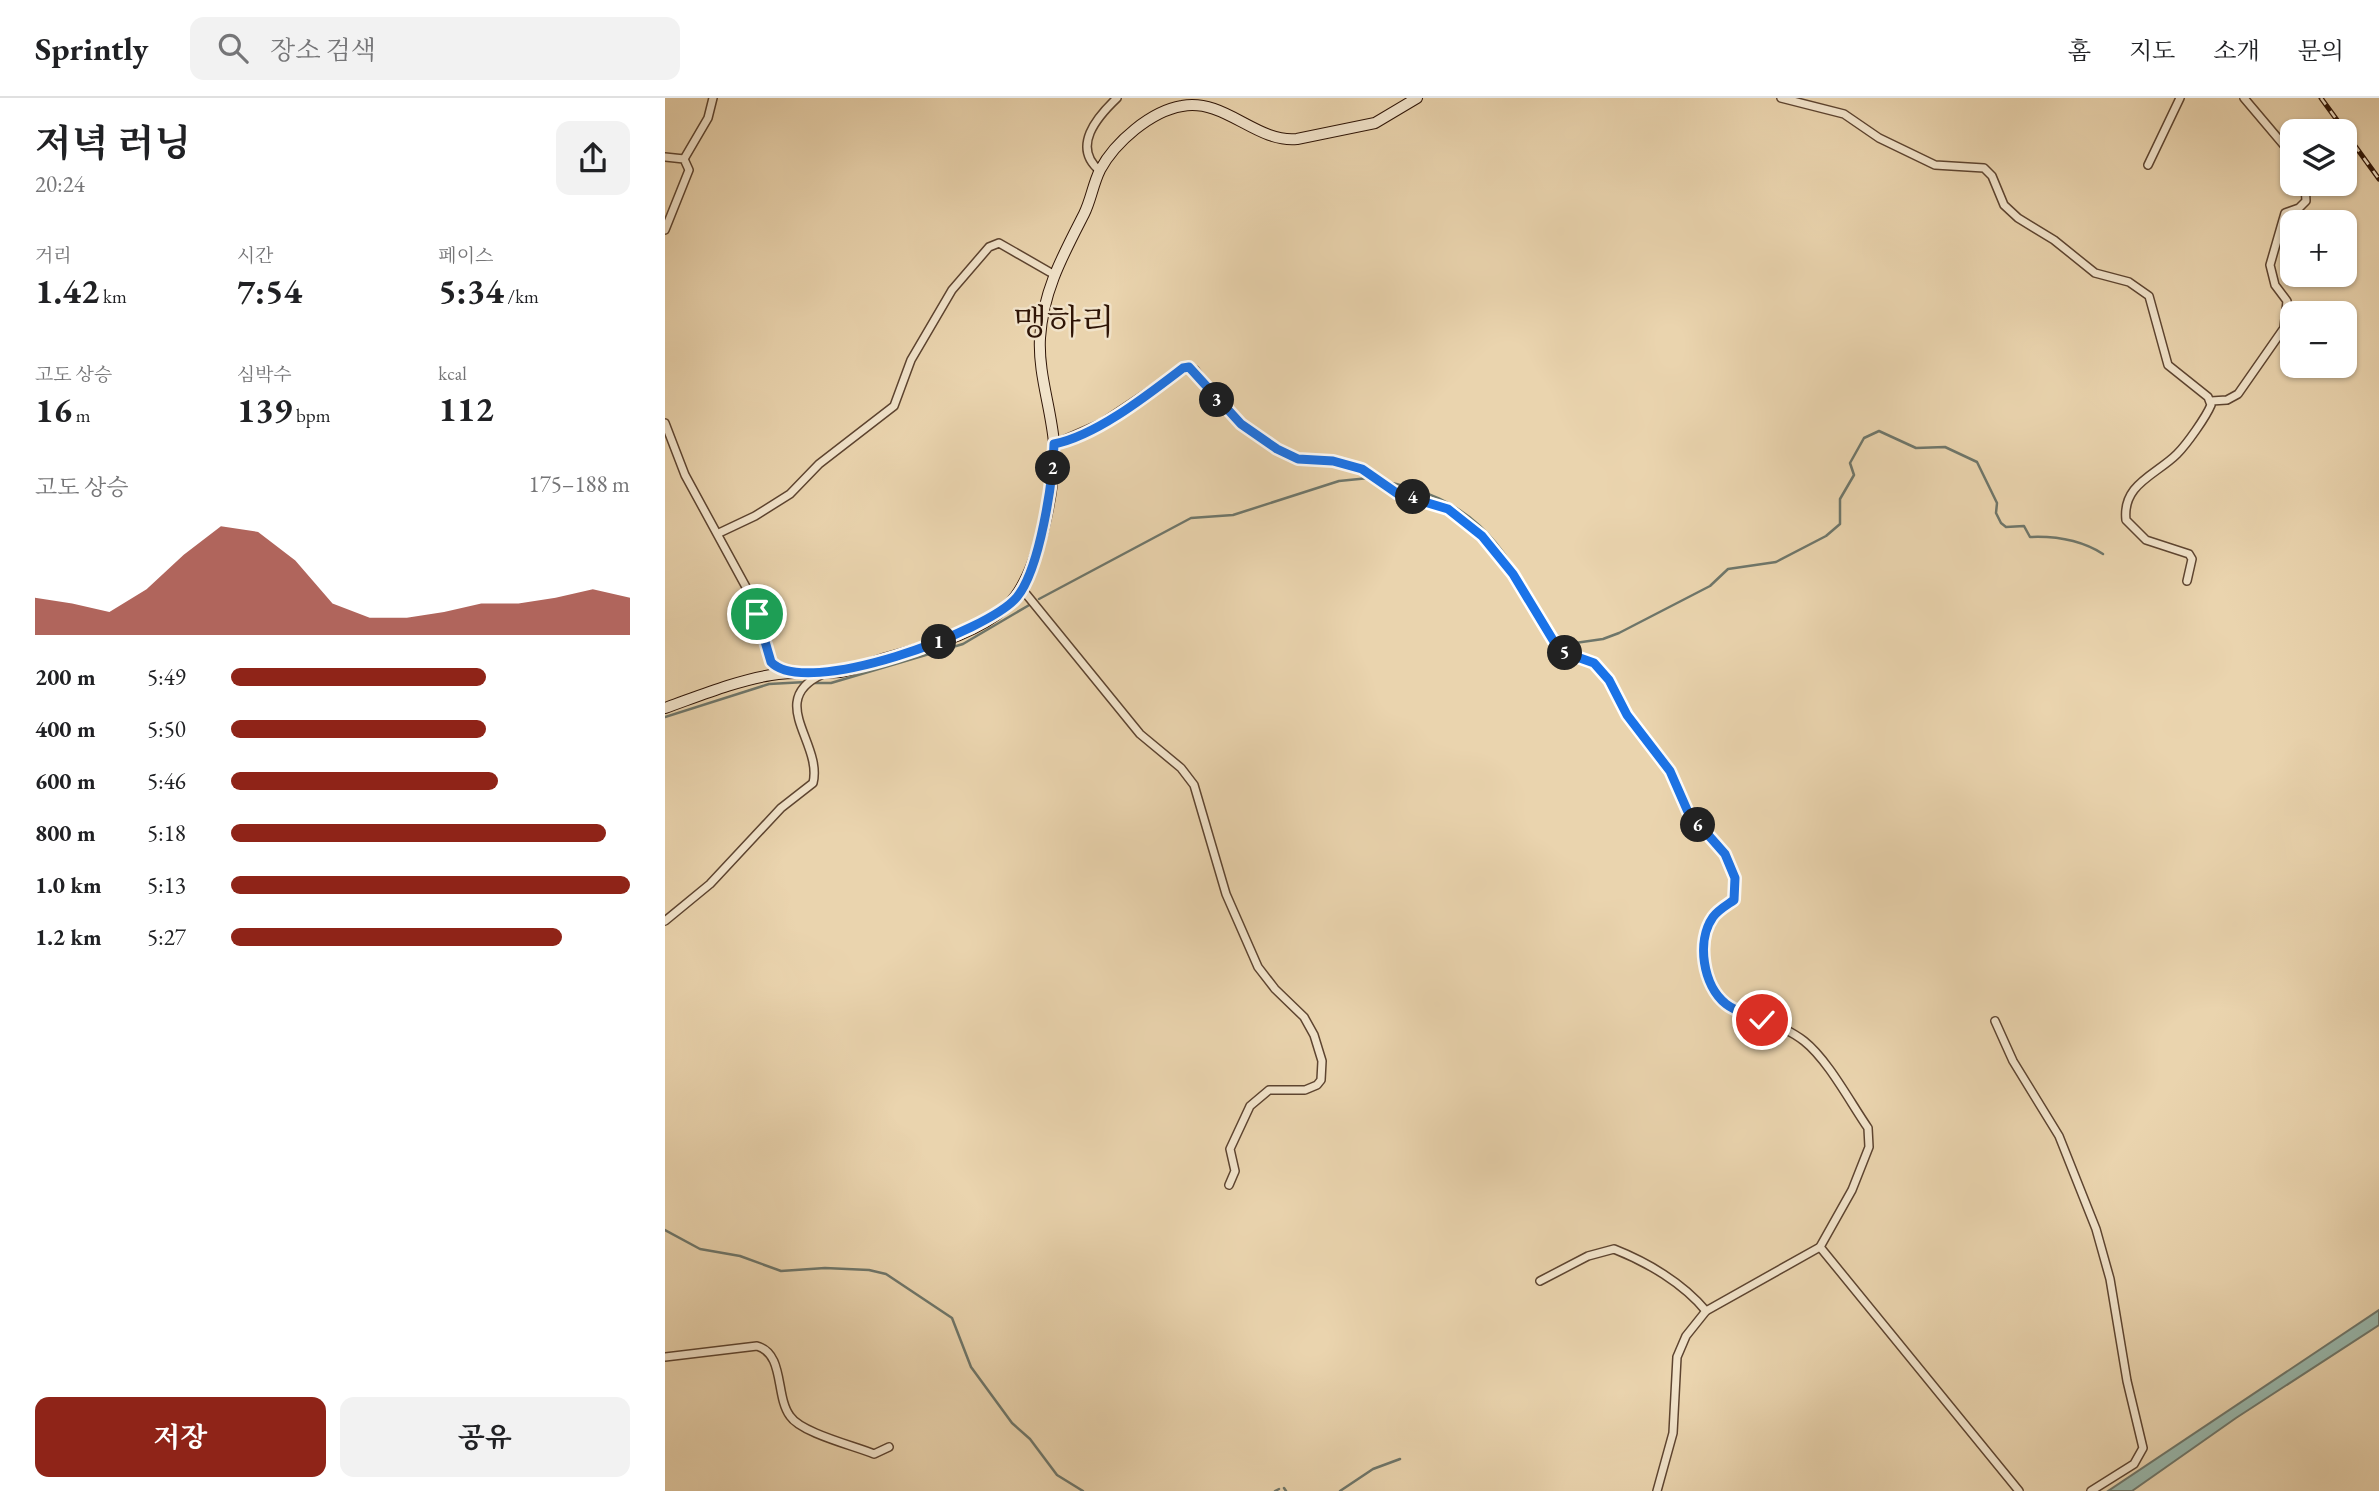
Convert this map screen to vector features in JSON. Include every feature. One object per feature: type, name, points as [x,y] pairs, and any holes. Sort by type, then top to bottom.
[{"type":"street","points":[[684,159],[708,118],[713,98]]},
{"type":"street","points":[[1100,171],[1090,158],[1087,141],[1094,123],[1117,98]]},
{"type":"street","points":[[665,708],[754,678],[851,669],[962,633],[998,614],[1022,589],[1050,492],[1054,444],[1040,348],[1043,315],[1053,274],[1085,211],[1100,171],[1116,149],[1139,128],[1182,106],[1214,109],[1276,137],[1290,140],[1375,123],[1417,98]]},
{"type":"street","points":[[1781,98],[1845,114],[1878,138],[1935,165],[1984,168],[1992,176],[2004,205],[2018,218],[2054,240],[2095,273],[2129,282],[2145,291],[2152,302],[2168,365],[2211,401],[2227,400],[2238,394],[2284,328],[2287,301],[2274,285],[2270,265],[2285,213],[2299,208],[2306,201],[2306,196]]},
{"type":"street","points":[[2148,165],[2180,98]]},
{"type":"street","points":[[2244,98],[2280,141]]},
{"type":"street","points":[[665,157],[684,159]]},
{"type":"street","points":[[665,230],[689,170],[684,159]]},
{"type":"street","points":[[719,533],[755,516],[790,494],[819,464],[894,406],[911,360],[947,297],[961,276],[989,247],[999,243],[1053,274]]},
{"type":"street","points":[[1054,444],[1065,442],[1101,423],[1183,368],[1189,367],[1241,424],[1277,449],[1298,459],[1333,461],[1362,469],[1398,494],[1448,509],[1482,536],[1513,574],[1556,645],[1570,655],[1586,658],[1602,670],[1627,715],[1670,771],[1688,812],[1732,868],[1736,886],[1734,900],[1711,920],[1704,950],[1709,980],[1720,999],[1728,1006],[1804,1040],[1868,1128],[1869,1147],[1852,1190],[1819,1247],[1706,1311],[1691,1328],[1679,1350],[1673,1433],[1657,1491]]},
{"type":"street","points":[[2186,582],[2191,556],[2139,535],[2126,520],[2126,509],[2133,489],[2176,455],[2210,409],[2211,401]]},
{"type":"street","points":[[665,424],[685,475],[719,533],[752,598],[771,662],[793,673]]},
{"type":"street","points":[[1022,589],[1140,734],[1181,768],[1194,785],[1226,894],[1258,967],[1275,989],[1304,1017],[1314,1035],[1322,1061],[1321,1080],[1317,1085],[1305,1090],[1269,1090],[1250,1106],[1230,1149],[1235,1171],[1229,1185]]},
{"type":"street","points":[[665,921],[710,884],[781,808],[813,783],[814,771],[796,701],[802,687],[828,672]]},
{"type":"street","points":[[1995,1021],[2013,1061],[2059,1136],[2096,1229],[2110,1279],[2127,1381],[2143,1448],[2134,1464],[2091,1491]]},
{"type":"street","points":[[1819,1247],[2019,1491]]},
{"type":"street","points":[[1540,1281],[1588,1256],[1614,1249],[1659,1271],[1696,1298],[1706,1311]]},
{"type":"street","points":[[665,1357],[763,1347],[773,1358],[786,1407],[795,1422],[874,1454],[889,1447]]},
{"type":"water","points":[[2379,1310],[2379,1325],[2236,1418],[2132,1491],[2108,1491]]},
{"type":"waterway","points":[[1555,637],[1561,643],[1568,644],[1603,639],[1710,586],[1728,569],[1776,562],[1826,536],[1840,524],[1840,499],[1854,475],[1850,463],[1864,438],[1879,431],[1916,448],[1945,447],[1977,462],[1997,503],[1996,513],[2006,527],[2024,526],[2030,537],[2067,540],[2086,545],[2103,554]]},
{"type":"waterway","points":[[1039,599],[1191,518],[1233,515],[1339,481],[1369,478]]},
{"type":"waterway","points":[[1383,481],[1439,499],[1480,526],[1511,564],[1541,614]]},
{"type":"waterway","points":[[813,683],[831,683],[963,644],[1031,604]]},
{"type":"waterway","points":[[665,717],[769,684],[806,682]]},
{"type":"waterway","points":[[665,1230],[700,1249],[740,1256],[781,1271],[825,1268],[869,1270],[886,1274],[952,1318],[971,1367],[1012,1423],[1030,1439],[1057,1475],[1083,1491]]},
{"type":"waterway","points":[[1340,1491],[1373,1469],[1400,1459]]},
{"type":"waterway","points":[[1275,1491],[1279,1489]]},
{"type":"railway","points":[[2321,98],[2336,119]]},
{"type":"railway","points":[[2357,149],[2379,179]]},
{"type":"district","name":"맹하리","points":[[1064,322]]},
{"type":"route","points":[[757,614],[771,662],[793,673],[840,672],[851,669],[943,641],[998,614],[1016,598],[1027,580],[1050,492],[1054,444],[1065,442],[1101,423],[1183,368],[1189,367],[1195,370],[1217,401],[1241,424],[1289,455],[1298,459],[1349,464],[1374,475],[1398,494],[1432,503],[1459,515],[1482,536],[1513,574],[1545,632],[1556,645],[1563,652],[1586,658],[1602,670],[1627,715],[1670,771],[1688,812],[1725,854],[1732,868],[1736,886],[1734,900],[1715,914],[1707,929],[1705,968],[1720,999],[1728,1006],[1762,1020]]}]
